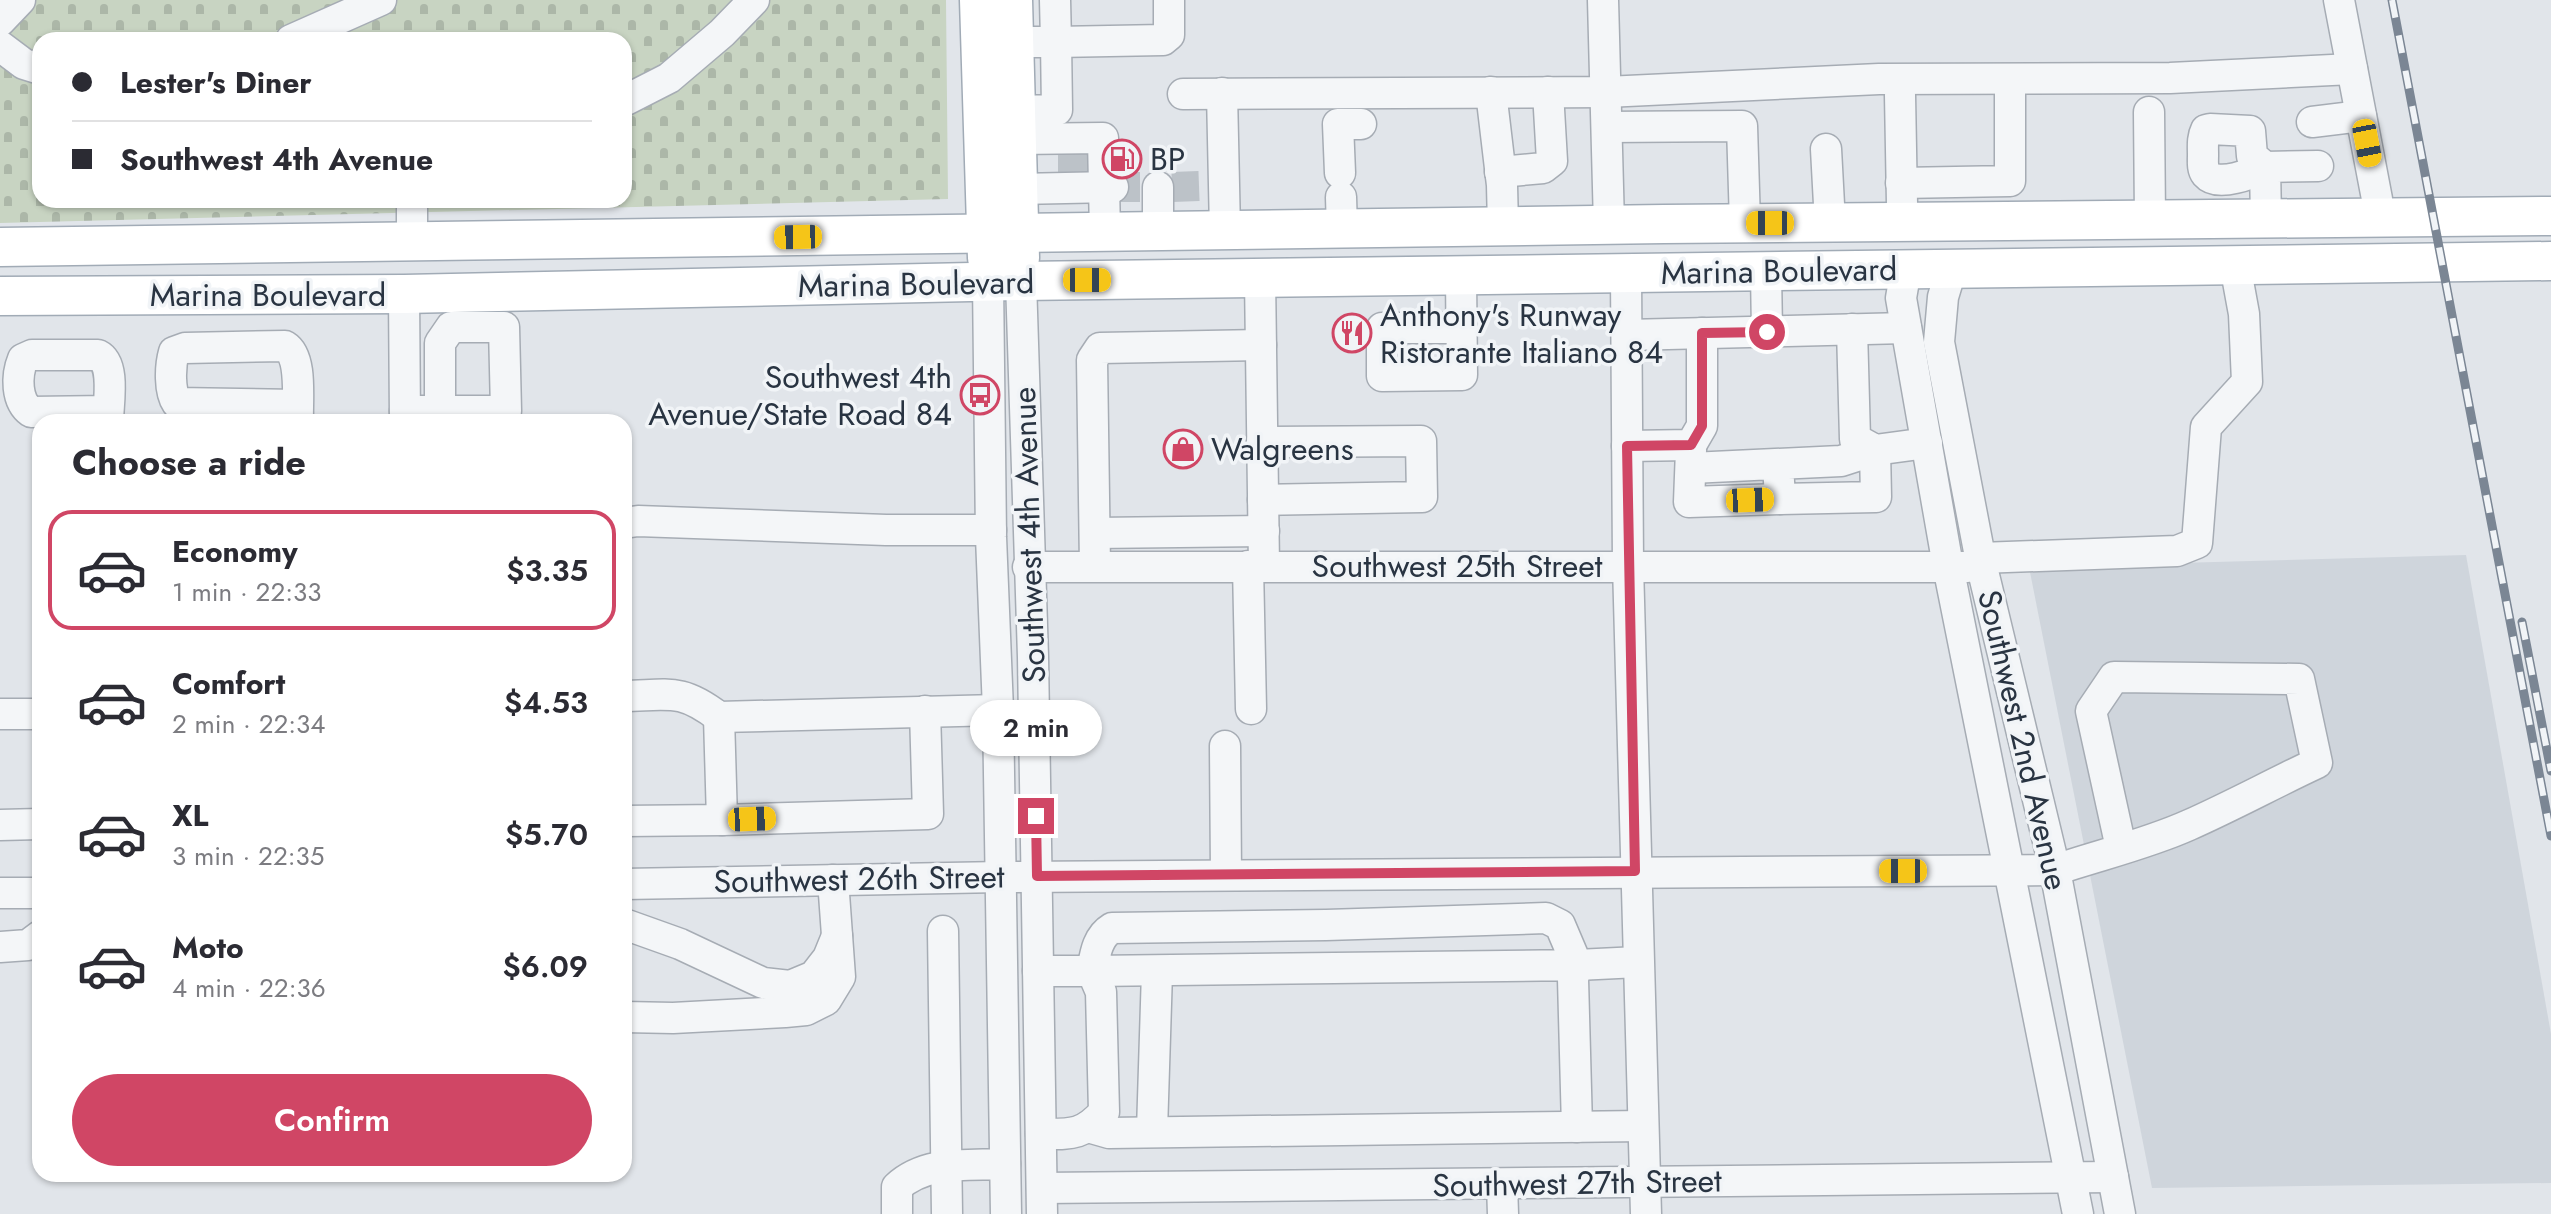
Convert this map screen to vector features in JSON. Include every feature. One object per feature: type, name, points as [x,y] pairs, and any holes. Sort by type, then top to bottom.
[{"type":"main road","name":"Southwest 4th Avenue","points":[[1003,235],[1049,157],[1005,13]]},
{"type":"main road","name":"Southwest 4th Avenue","points":[[1004,281],[1005,13]]},
{"type":"main road","name":"Marina Boulevard","points":[[0,247],[1003,235],[1159,200],[1341,200],[1503,226],[2551,216]]},
{"type":"main road","points":[[2336,264],[2361,248],[2378,218]]},
{"type":"main road","points":[[1906,269],[1936,243],[1968,229],[2011,220]]},
{"type":"main road","points":[[1626,275],[1640,246],[1664,224]]},
{"type":"main road","points":[[1574,276],[1606,240],[1609,225]]},
{"type":"main road","name":"Marina Boulevard","points":[[0,296],[404,294],[1004,281],[2551,261]]},
{"type":"street","points":[[0,21],[20,0]]},
{"type":"street","points":[[341,30],[381,0]]},
{"type":"street","points":[[632,97],[669,78],[722,33],[754,0]]},
{"type":"street","points":[[1005,13],[1056,42],[1163,40],[1169,35],[1169,0]]},
{"type":"street","points":[[1603,0],[1609,225]]},
{"type":"street","points":[[2339,0],[2378,218]]},
{"type":"street","points":[[1005,13],[1054,4],[1057,110],[1049,157]]},
{"type":"street","points":[[0,46],[32,66]]},
{"type":"street","points":[[1183,94],[1606,92],[1879,79],[2170,78],[2352,69]]},
{"type":"street","points":[[1491,92],[1503,226]]},
{"type":"street","points":[[1500,172],[1543,168],[1552,161],[1548,92]]},
{"type":"street","points":[[1159,200],[1222,93]]},
{"type":"street","points":[[2010,93],[2011,220]]},
{"type":"street","points":[[1900,95],[1902,222]]},
{"type":"street","points":[[2149,112],[2150,219]]},
{"type":"street","points":[[2312,122],[2361,116]]},
{"type":"street","points":[[1341,200],[1338,124],[1361,124]]},
{"type":"street","points":[[1607,127],[1742,126],[1745,223]]},
{"type":"street","points":[[1049,157],[1103,138],[1159,200]]},
{"type":"street","points":[[1826,149],[1830,223]]},
{"type":"street","points":[[1049,157],[1159,200]]},
{"type":"street","points":[[2266,219],[2265,167],[2318,166]]},
{"type":"street","points":[[1901,183],[2010,181]]},
{"type":"street","points":[[412,208],[412,242]]},
{"type":"street","name":"Southwest 25th Street","points":[[1028,567],[1948,566],[2177,551],[2197,543],[2206,427],[2247,382],[2244,314],[2235,265]]},
{"type":"street","name":"Southwest 2nd Avenue","points":[[1952,267],[1943,297],[1939,342],[1981,562],[2055,870],[2120,1214]]},
{"type":"street","name":"Southwest 2nd Avenue","points":[[1906,269],[1901,295],[1948,566],[2078,1214]]},
{"type":"street","points":[[1766,272],[1767,332]]},
{"type":"street","points":[[1626,275],[1628,565],[1646,1214]]},
{"type":"street","points":[[1461,277],[1461,328]]},
{"type":"street","points":[[1251,709],[1256,566],[1264,531],[1260,278]]},
{"type":"street","name":"Southwest 4th Avenue","points":[[1004,281],[991,530],[998,710],[1006,1214]]},
{"type":"street","name":"Southwest 4th Avenue","points":[[1004,281],[1033,657],[1042,1201]]},
{"type":"street","points":[[404,294],[405,414]]},
{"type":"street","points":[[1627,335],[1906,328]]},
{"type":"street","points":[[1852,329],[1855,439],[1875,450]]},
{"type":"street","points":[[1702,333],[1702,426],[1691,456],[1689,502],[1876,497],[1875,450]]},
{"type":"street","points":[[1095,566],[1092,360],[1100,348],[1261,345]]},
{"type":"street","points":[[422,414],[440,411]]},
{"type":"street","points":[[1262,442],[1421,441],[1422,497],[1263,500]]},
{"type":"street","points":[[1627,446],[1778,464],[1841,461],[1875,450],[1927,443]]},
{"type":"street","points":[[1778,464],[1780,499]]},
{"type":"street","points":[[632,522],[991,530]]},
{"type":"street","points":[[1095,533],[1264,531]]},
{"type":"street","name":"Southwest 26th Street","points":[[632,884],[1037,876],[2055,870],[2121,848],[2187,826],[2317,763],[2299,679],[2114,677],[2091,711],[2121,848]]},
{"type":"street","points":[[632,696],[679,695],[696,700],[719,717],[998,710]]},
{"type":"street","points":[[632,821],[928,814],[925,711]]},
{"type":"street","points":[[0,714],[32,714]]},
{"type":"street","points":[[719,717],[722,820]]},
{"type":"street","points":[[1225,746],[1226,875]]},
{"type":"street","points":[[0,825],[32,824]]},
{"type":"street","points":[[632,1017],[673,1018],[806,1010],[826,1000],[840,977],[833,880]]},
{"type":"street","points":[[0,893],[32,893]]},
{"type":"street","points":[[1041,1134],[1078,1134],[1104,1112],[1101,992],[1092,971],[1096,950],[1105,933],[1112,928],[1546,918],[1560,925],[1577,965],[1573,979],[1577,1127]]},
{"type":"street","points":[[632,927],[680,944],[763,983],[790,986],[814,976],[828,958],[837,936]]},
{"type":"street","points":[[943,931],[947,1214]]},
{"type":"street","points":[[0,947],[32,942]]},
{"type":"street","points":[[1038,971],[1157,972],[1638,962]]},
{"type":"street","points":[[1152,1131],[1157,972]]},
{"type":"street","points":[[1088,1127],[1109,1133],[1643,1126]]},
{"type":"street","points":[[897,1214],[897,1187],[907,1177],[930,1167],[1005,1164]]},
{"type":"street","name":"Southwest 27th Street","points":[[1042,1201],[1502,1199],[1645,1183],[2113,1177]]},
{"type":"shaded area","points":[[2466,555],[2551,1034],[2551,1183],[2152,1188],[2029,567]]},
{"type":"green space","points":[[0,0],[946,0],[948,199],[632,207],[632,32],[32,32],[32,208],[592,208],[0,223]]},
{"type":"tunnel","points":[[1073,152],[1073,176]]},
{"type":"tunnel","points":[[1172,187],[1199,186]]},
{"type":"tunnel","points":[[1113,187],[1140,187]]},
{"type":"railway","points":[[2392,0],[2551,836]]},
{"type":"railway","points":[[2522,622],[2551,771]]},
{"type":"place","name":"BP","points":[[1122,159]]},
{"type":"place","name":"Anthony's Runway Ristorante Italiano 84","points":[[1352,333]]},
{"type":"place","name":"Southwest 4th Avenue/State Road 84","points":[[980,395]]},
{"type":"place","name":"Walgreens","points":[[1183,449]]},
{"type":"route","points":[[1036,816],[1037,876],[1635,871],[1627,446],[1691,445],[1702,426],[1702,333],[1767,332]]}]
